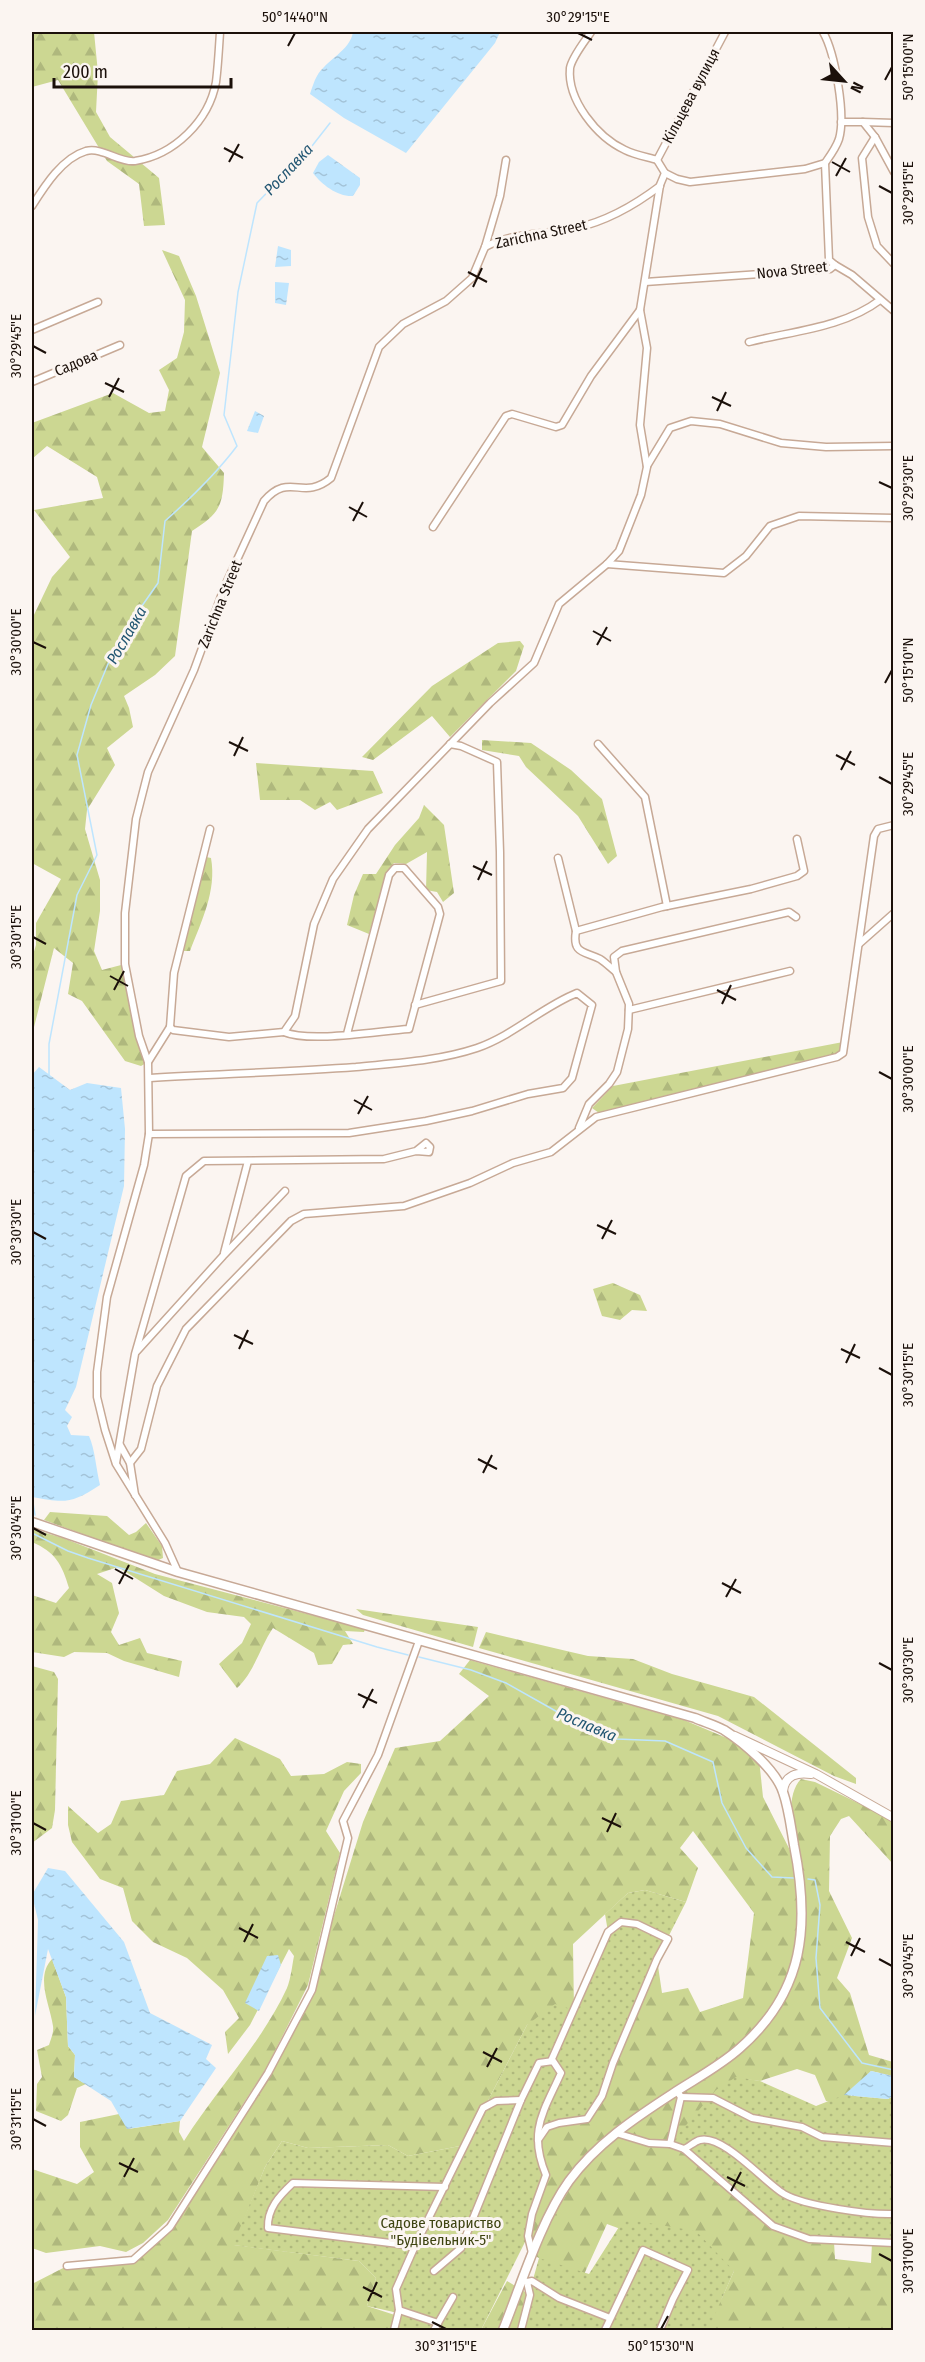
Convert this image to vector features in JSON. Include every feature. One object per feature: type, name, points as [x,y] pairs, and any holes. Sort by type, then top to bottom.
[{"type":"main road","points":[[32,1522],[178,1572],[671,1710],[724,1731],[759,1759],[783,1791],[799,1869],[802,1903],[800,1951],[791,1980],[777,2006],[740,2049],[679,2094],[616,2133],[592,2154],[568,2182],[543,2228],[525,2282],[503,2331]]},
{"type":"street","points":[[32,206],[40,193],[72,158],[95,150],[133,161],[167,149],[196,125],[207,106],[215,84],[220,32]]},
{"type":"street","name":"Кільцева вулиця","points":[[591,32],[570,67],[572,94],[608,141],[626,151],[657,160],[726,32]]},
{"type":"street","points":[[657,160],[665,173],[690,182],[805,170],[825,164],[838,140],[841,122],[837,78],[823,32]]},
{"type":"street","points":[[841,122],[894,123]]},
{"type":"street","points":[[863,122],[875,137],[894,172]]},
{"type":"street","points":[[875,137],[862,159],[868,217],[877,246],[894,264]]},
{"type":"street","name":"Zarichna Street","points":[[178,1572],[165,1543],[116,1464],[97,1397],[97,1372],[107,1297],[139,1186],[149,1134],[148,1062],[139,1036],[124,964],[125,913],[136,819],[148,772],[194,670],[224,588],[264,501],[284,486],[311,489],[321,486],[331,478],[379,347],[403,324],[446,301],[472,279],[485,248],[500,196],[506,160]]},
{"type":"street","name":"Nova Street","points":[[645,282],[830,269],[835,265],[829,260],[825,164]]},
{"type":"street","points":[[647,467],[640,425],[647,348],[640,310],[660,185],[665,173]]},
{"type":"street","name":"Zarichna Street","points":[[485,248],[495,242],[518,236],[577,228],[614,215],[642,200],[660,185]]},
{"type":"street","points":[[835,265],[852,275],[894,311]]},
{"type":"street","points":[[749,342],[827,325],[871,307],[880,300]]},
{"type":"street","points":[[32,330],[98,302]]},
{"type":"street","points":[[433,527],[506,416],[512,414],[556,427],[562,425],[591,376],[640,310]]},
{"type":"street","name":"Садова","points":[[32,382],[120,345]]},
{"type":"street","points":[[284,1032],[295,1016],[314,924],[333,879],[368,829],[490,703],[534,663],[559,603],[607,564],[619,551],[641,495],[647,467],[670,428],[691,421],[720,424],[781,444],[826,447],[894,446]]},
{"type":"street","points":[[607,564],[724,573],[746,556],[770,526],[799,516],[894,518]]},
{"type":"street","points":[[416,1005],[501,981],[497,762],[461,746],[450,744]]},
{"type":"street","points":[[598,744],[645,797],[667,906]]},
{"type":"street","points":[[130,1463],[141,1449],[157,1386],[186,1329],[291,1221],[304,1214],[404,1206],[470,1183],[513,1163],[551,1152],[596,1118],[837,1057],[843,1053],[874,836],[878,829],[894,825]]},
{"type":"street","points":[[148,1062],[170,1027],[174,973],[210,829]]},
{"type":"street","points":[[576,931],[667,906],[750,889],[797,876],[804,871],[797,839]]},
{"type":"street","points":[[558,858],[576,931],[574,941],[579,950],[602,960],[616,972]]},
{"type":"street","points":[[170,1027],[173,1030],[229,1038],[284,1032],[295,1037],[347,1034],[409,1029],[440,914],[438,907],[404,868],[395,868],[389,874],[347,1034]]},
{"type":"street","points":[[578,1130],[589,1104],[609,1084],[617,1072],[628,1029],[629,1004],[616,972],[614,957],[622,951],[789,912],[796,917]]},
{"type":"street","points":[[859,944],[894,913]]},
{"type":"street","points":[[629,1010],[790,971]]},
{"type":"street","points":[[149,1134],[349,1133],[426,1121],[472,1111],[528,1094],[563,1088],[572,1078],[592,1005],[577,993],[556,1001],[513,1030],[478,1048],[419,1062],[315,1070],[150,1078]]},
{"type":"street","points":[[116,1464],[135,1354],[186,1176],[204,1161],[384,1159],[416,1151]]},
{"type":"street","points":[[223,1256],[248,1161]]},
{"type":"street","points":[[135,1354],[285,1191]]},
{"type":"street","points":[[119,1445],[130,1463],[136,1499]]},
{"type":"street","points":[[67,2266],[132,2260],[170,2228],[268,2073],[312,1990],[348,1838],[343,1821],[378,1755],[419,1641]]},
{"type":"street","points":[[724,1731],[816,1774],[894,1818]]},
{"type":"street","points":[[783,1791],[784,1784],[790,1776],[802,1773],[816,1774]]},
{"type":"street","points":[[538,2140],[547,2127],[587,2119],[602,2096],[626,2032],[668,1939],[637,1924],[621,1922],[608,1932],[552,2061]]},
{"type":"street","points":[[434,2271],[461,2248],[538,2063],[552,2061]]},
{"type":"street","points":[[533,2255],[528,2235],[532,2214],[546,2175],[538,2154],[538,2123],[561,2073],[552,2061]]},
{"type":"street","points":[[670,2144],[679,2094],[713,2097],[752,2118],[802,2127],[822,2137],[894,2143]]},
{"type":"street","points":[[394,2331],[399,2310],[396,2289],[483,2108],[496,2101],[521,2100]]},
{"type":"street","points":[[616,2133],[649,2143],[670,2144],[684,2149],[773,2226],[809,2239],[894,2243]]},
{"type":"street","points":[[684,2149],[700,2139],[717,2142],[785,2195],[877,2215],[894,2214]]},
{"type":"street","points":[[415,2246],[268,2228],[267,2215],[293,2183],[445,2187]]},
{"type":"street","points":[[605,2331],[643,2250],[688,2270],[660,2331]]},
{"type":"street","points":[[521,2331],[530,2295],[525,2282],[532,2281],[559,2298],[610,2318]]},
{"type":"street","points":[[434,2331],[453,2297]]},
{"type":"street","points":[[399,2310],[438,2323]]},
{"type":"green space","points":[[32,32],[94,32],[98,73],[96,112],[110,137],[159,178],[165,225],[144,226],[139,184],[107,161],[58,80],[32,87]]},
{"type":"green space","points":[[162,250],[179,256],[196,296],[220,373],[202,447],[224,473],[223,493],[218,508],[209,519],[192,531],[175,656],[155,675],[124,696],[133,727],[107,748],[115,765],[87,810],[85,829],[100,880],[100,911],[94,951],[102,970],[125,964],[148,1062],[141,1066],[125,1061],[82,1001],[68,994],[73,963],[54,948],[32,1035],[32,958],[36,945],[36,923],[61,879],[32,863],[32,619],[52,577],[70,557],[34,510],[103,498],[97,477],[47,446],[32,459],[32,423],[113,393],[149,413],[165,411],[169,390],[159,370],[177,358],[184,332],[185,300]]},
{"type":"green space","points":[[520,641],[524,646],[516,671],[450,737],[432,716],[373,760],[362,757],[432,686],[498,643]]},
{"type":"green space","points":[[482,740],[531,743],[571,770],[602,799],[617,856],[608,864],[578,816],[526,767],[519,756],[482,750]]},
{"type":"green space","points":[[256,763],[373,771],[383,793],[337,810],[330,802],[315,810],[300,800],[260,800]]},
{"type":"green space","points":[[424,805],[444,825],[454,893],[443,902],[437,892],[426,890],[427,852],[406,864],[394,863],[386,874],[369,934],[347,925],[354,895],[363,874],[376,874],[395,845],[419,818]]},
{"type":"green space","points":[[206,857],[211,858],[210,894],[190,951],[183,951]]},
{"type":"green space","points":[[843,1042],[843,1058],[599,1113],[592,1108],[613,1086]]},
{"type":"green space","points":[[613,1283],[640,1295],[647,1311],[632,1310],[620,1320],[602,1316],[593,1289]]},
{"type":"green space","points":[[50,1512],[107,1516],[129,1535],[146,1523],[162,1546],[163,1558],[156,1561],[44,1520]]},
{"type":"green space","points":[[32,1529],[63,1538],[155,1574],[365,1629],[364,1632],[345,1631],[353,1644],[343,1645],[332,1664],[318,1665],[314,1653],[273,1628],[248,1675],[237,1688],[219,1664],[242,1643],[251,1624],[244,1617],[207,1612],[164,1596],[118,1567],[97,1574],[112,1583],[119,1613],[111,1632],[119,1645],[140,1638],[147,1653],[182,1661],[179,1677],[124,1661],[107,1653],[74,1652],[64,1657],[32,1652],[32,1595],[56,1603],[69,1588],[64,1572],[52,1555],[32,1542]]},
{"type":"green space","points":[[356,1609],[478,1627],[473,1647],[363,1615]]},
{"type":"green space","points":[[486,1632],[588,1656],[633,1659],[672,1674],[754,1697],[856,1778],[856,1784],[834,1776],[718,1716],[479,1648]]},
{"type":"green space","points":[[470,1660],[684,1720],[741,1744],[759,1759],[763,1797],[798,1866],[792,1833],[791,1808],[792,1797],[801,1779],[815,1782],[893,1820],[893,1864],[849,1816],[841,1819],[830,1836],[829,1891],[852,1938],[837,1978],[850,1993],[869,2055],[893,2062],[893,2076],[871,2071],[843,2105],[826,2101],[815,2075],[797,2069],[760,2081],[736,2078],[834,2242],[835,2259],[871,2263],[872,2243],[893,2243],[893,2330],[700,2330],[722,2298],[734,2271],[607,2224],[571,2303],[539,2258],[533,2255],[528,2235],[538,2140],[657,1959],[662,1993],[688,1988],[700,2012],[743,1998],[754,1913],[693,1831],[680,1848],[698,1868],[686,1902],[645,1890],[628,1893],[573,1944],[574,2010],[527,2025],[465,2145],[408,2156],[388,2145],[308,2148],[282,2141],[265,2167],[234,2245],[359,2261],[376,2278],[367,2306],[398,2316],[394,2330],[32,2330],[32,2284],[67,2266],[133,2260],[170,2227],[268,2073],[310,1993],[363,1822],[395,1748],[440,1741],[489,1696],[459,1674]]},
{"type":"green space","points":[[32,1666],[54,1672],[58,1679],[55,1810],[52,1828],[32,1843]]},
{"type":"green space","points":[[235,1738],[280,1759],[291,1776],[324,1774],[347,1762],[361,1764],[361,1773],[344,1791],[326,1831],[340,1853],[308,1985],[267,2067],[168,2220],[143,2243],[126,2252],[100,2246],[46,2253],[32,2248],[32,2169],[77,2184],[94,2172],[80,2147],[80,2122],[119,2114],[128,2129],[180,2121],[179,2132],[184,2141],[265,2028],[287,1988],[294,1956],[289,1949],[250,2025],[228,2054],[225,2032],[239,2018],[223,1990],[187,1958],[153,1942],[132,1921],[123,1888],[100,1879],[72,1842],[68,1825],[68,1806],[98,1833],[111,1824],[121,1801],[164,1795],[177,1771],[210,1764]]},
{"type":"green space","name":"Садове товариство \"Будівельник-5\"","points":[[645,1890],[686,1902],[657,1959],[602,2096],[587,2119],[547,2127],[538,2140],[546,2175],[528,2236],[481,2330],[394,2330],[398,2313],[367,2306],[376,2278],[359,2261],[233,2245],[265,2167],[282,2141],[308,2148],[388,2145],[408,2156],[465,2145],[527,2025],[555,2004],[574,2010],[608,1932],[605,1914],[628,1893]]},
{"type":"green space","points":[[52,1959],[66,1997],[68,2046],[75,2055],[74,2077],[86,2084],[77,2088],[68,2115],[61,2121],[36,2111],[37,2084],[42,2077],[37,2050],[49,2045],[53,2031],[44,1983],[47,1966]]},
{"type":"green space","points":[[736,2077],[760,2081],[816,2106],[844,2095],[888,2099],[893,2096],[893,2243],[809,2239],[773,2226],[698,2159],[670,2144],[716,2090]]},
{"type":"green space","name":"Садове товариство \"Будівельник-5\"","points":[[624,2219],[696,2231],[734,2271],[708,2330],[519,2330],[539,2258],[589,2274]]},
{"type":"green space","points":[[507,2281],[530,2295],[521,2330],[481,2330]]},
{"type":"water","points":[[353,32],[500,32],[495,43],[406,153],[344,118],[310,94],[321,70],[343,50]]},
{"type":"water","points":[[328,155],[360,178],[360,185],[353,196],[342,195],[331,189],[313,173],[319,162]]},
{"type":"water","points":[[278,246],[291,250],[291,266],[275,267]]},
{"type":"water","points":[[275,282],[289,283],[286,305],[275,303]]},
{"type":"water","points":[[255,411],[264,416],[258,433],[247,431]]},
{"type":"water","points":[[39,1067],[70,1090],[87,1083],[121,1088],[125,1129],[124,1186],[76,1387],[65,1410],[72,1417],[67,1426],[71,1435],[89,1436],[100,1485],[82,1496],[60,1501],[32,1497],[32,1075]]},
{"type":"water","points":[[48,1868],[65,1871],[124,1942],[150,2013],[212,2045],[206,2059],[216,2068],[180,2121],[127,2129],[111,2101],[74,2077],[75,2055],[68,2046],[66,1997],[48,1949],[35,2016],[38,1920],[32,1895]]},
{"type":"water","points":[[278,1955],[281,1965],[259,2011],[245,2003],[267,1956]]},
{"type":"water","points":[[871,2071],[893,2076],[893,2096],[888,2099],[844,2095]]},
{"type":"waterway","name":"Рославка","points":[[49,1076],[49,1044],[77,895],[97,855],[77,755],[91,705],[108,664],[130,623],[158,583],[165,521],[203,485],[237,446],[224,415],[238,292],[257,203],[312,146],[330,123]]},
{"type":"waterway","name":"Рославка","points":[[32,1496],[35,1515]]},
{"type":"waterway","name":"Рославка","points":[[32,1533],[88,1558],[408,1655]]},
{"type":"waterway","name":"Рославка","points":[[419,1657],[471,1670],[506,1683],[561,1714],[617,1739],[665,1741],[713,1762],[722,1803],[746,1848],[772,1877],[794,1878]]},
{"type":"waterway","name":"Рославка","points":[[808,1879],[815,1880],[820,1905],[816,1958],[820,2008],[862,2063],[894,2070]]}]
